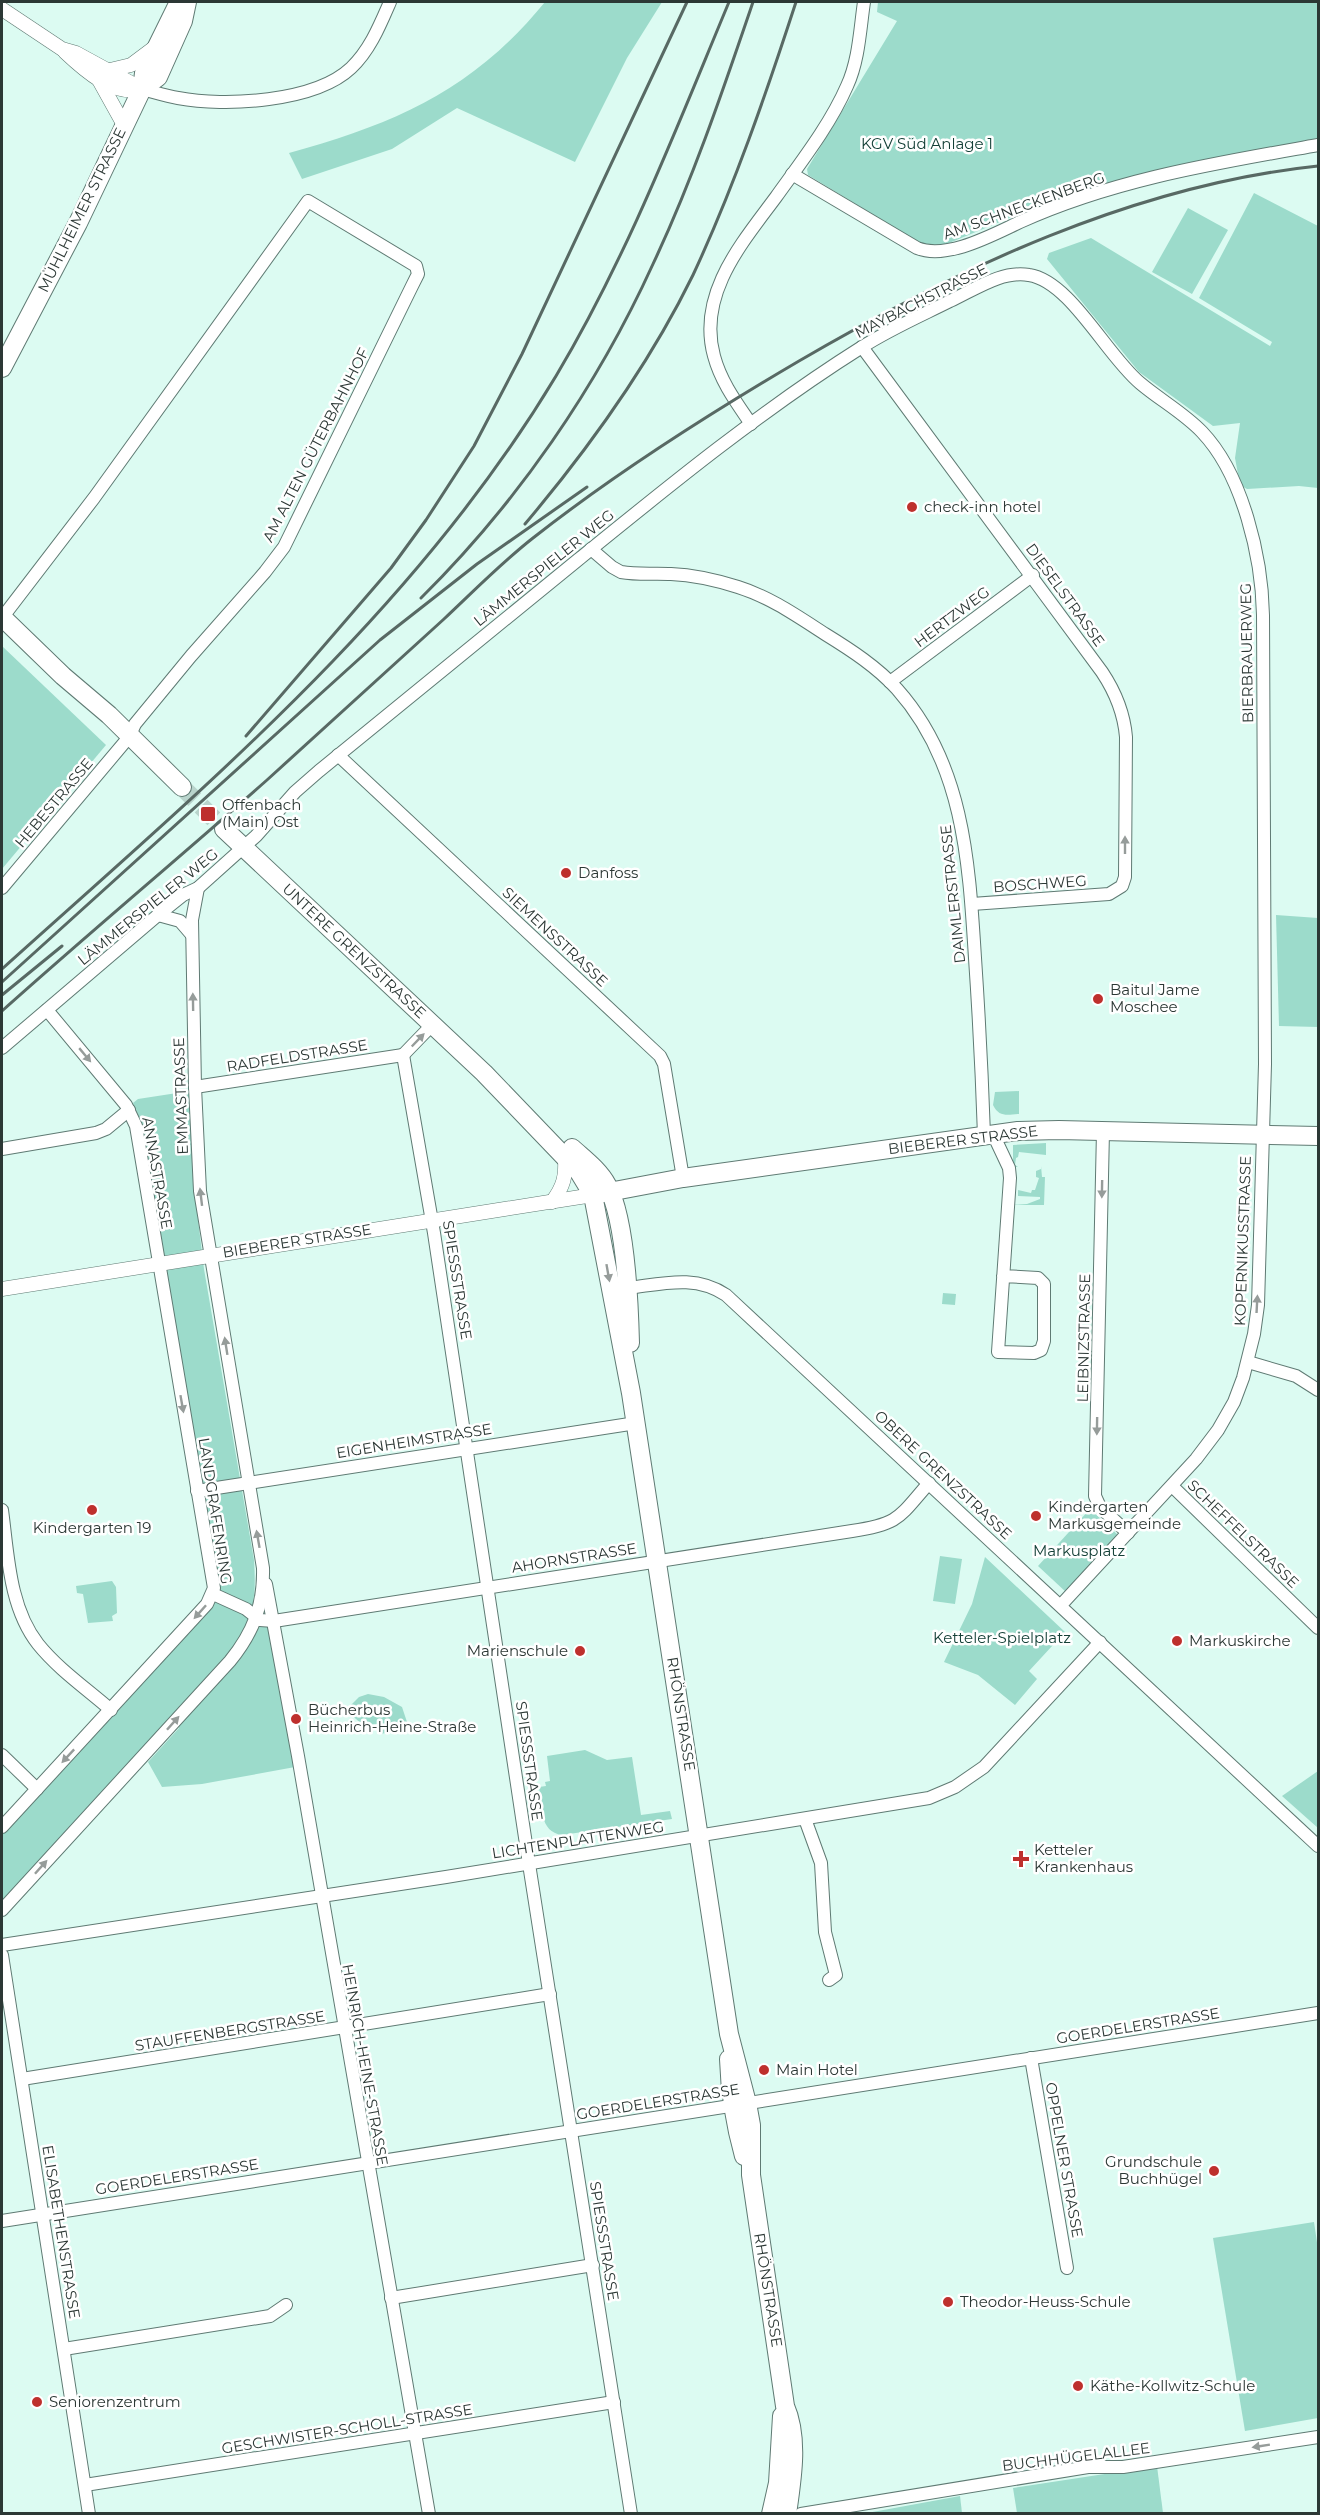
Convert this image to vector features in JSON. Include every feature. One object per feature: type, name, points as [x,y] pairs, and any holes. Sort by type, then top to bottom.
[{"type":"main road","name":"MÜHLHEIMER STRASSE","points":[[2,368],[20,330],[52,276],[98,181],[142,89],[144,73],[179,2]]},
{"type":"main road","name":"MÜHLHEIMER STRASSE","points":[[142,89],[158,77],[183,21],[187,2]]},
{"type":"main road","name":"MÜHLHEIMER STRASSE","points":[[2,350],[20,330]]},
{"type":"main road","points":[[2,617],[63,676],[109,715],[182,788]]},
{"type":"main road","name":"UNTERE GRENZSTRASSE","points":[[224,829],[484,1073],[602,1193]]},
{"type":"main road","name":"UNTERE GRENZSTRASSE","points":[[484,1073],[541,1120],[604,1179],[602,1193]]},
{"type":"main road","name":"BIEBERER STRASSE","points":[[602,1193],[683,1178],[988,1135],[1039,1130],[1318,1136]]},
{"type":"main road","name":"RHÖNSTRASSE","points":[[602,1193],[616,1206],[628,1288],[632,1393]]},
{"type":"main road","name":"RHÖNSTRASSE","points":[[602,1193],[740,2104],[734,2121],[751,2175],[785,2406],[791,2419],[793,2460],[787,2514]]},
{"type":"main road","name":"RHÖNSTRASSE","points":[[771,2514],[778,2483],[780,2422],[785,2406]]},
{"type":"street","points":[[62,49],[76,53],[110,70],[142,89],[179,98],[214,101],[260,99],[315,89],[339,78],[357,62],[368,47],[390,2]]},
{"type":"street","points":[[751,424],[718,369],[711,338],[712,309],[730,261],[792,174],[847,87],[854,66],[864,2]]},
{"type":"street","points":[[2,9],[62,49],[81,67],[98,78],[122,91],[142,89]]},
{"type":"street","points":[[110,70],[131,65],[156,47]]},
{"type":"street","points":[[98,78],[121,132]]},
{"type":"street","name":"AM SCHNECKENBERG","points":[[792,174],[917,248],[937,253],[998,232],[1069,202],[1143,179],[1318,144]]},
{"type":"street","name":"AM ALTEN GÜTERBAHNHOF","points":[[2,617],[94,498],[308,201],[416,266],[418,274],[284,547],[141,716],[129,737]]},
{"type":"street","name":"MAYBACHSTRASSE","points":[[751,424],[862,347],[986,284],[1019,274]]},
{"type":"street","name":"BIERBRAUERWEG","points":[[1019,274],[1045,279],[1061,292],[1132,377],[1203,433],[1230,474],[1250,532],[1260,574],[1263,606],[1265,1064],[1262,1134]]},
{"type":"street","name":"DIESELSTRASSE","points":[[862,347],[1033,575],[1115,693],[1123,716],[1126,737],[1125,877],[1119,890],[1109,894]]},
{"type":"street","name":"LÄMMERSPIELER WEG","points":[[2,1048],[158,915],[183,895],[198,888],[243,847],[296,792],[338,755],[591,549],[751,424]]},
{"type":"street","name":"DAIMLERSTRASSE","points":[[591,549],[621,572],[694,576],[736,586],[760,595],[842,645],[890,682],[919,720],[935,747],[948,777],[958,805],[964,835],[972,904],[988,1135]]},
{"type":"street","name":"HERTZWEG","points":[[890,682],[1033,575]]},
{"type":"street","name":"HEBESTRASSE","points":[[2,888],[129,737]]},
{"type":"street","name":"SIEMENSSTRASSE","points":[[338,755],[660,1056],[664,1064],[683,1178]]},
{"type":"street","name":"EMMASTRASSE","points":[[198,888],[192,910],[195,1087],[199,1177],[211,1255]]},
{"type":"street","name":"BOSCHWEG","points":[[972,904],[1109,894]]},
{"type":"street","points":[[158,915],[180,921],[192,936]]},
{"type":"street","name":"ANNASTRASSE","points":[[47,1010],[129,1110],[136,1125],[158,1263]]},
{"type":"street","points":[[403,1055],[433,1024]]},
{"type":"street","name":"RADFELDSTRASSE","points":[[195,1087],[403,1055]]},
{"type":"street","name":"SPIESSSTRASSE","points":[[403,1055],[468,1448],[529,1864],[631,2514]]},
{"type":"street","points":[[2,1149],[99,1132],[129,1110]]},
{"type":"street","name":"LEIBNIZSTRASSE","points":[[1103,1131],[1095,1496],[1100,1507],[1128,1533]]},
{"type":"street","name":"KOPERNIKUSSTRASSE","points":[[1061,1605],[1201,1453],[1222,1424],[1238,1394],[1248,1362],[1258,1305],[1262,1134]]},
{"type":"street","points":[[988,1135],[1009,1168],[1010,1178],[1003,1276],[998,1352],[1034,1353],[1041,1350],[1044,1341],[1044,1284],[1038,1278],[1003,1276]]},
{"type":"street","points":[[552,1202],[562,1189],[565,1180],[565,1157]]},
{"type":"street","name":"BIEBERER STRASSE","points":[[2,1289],[602,1193]]},
{"type":"street","points":[[211,1255],[263,1576],[273,1621]]},
{"type":"street","name":"LANDGRAFENRING","points":[[2,1827],[207,1604],[213,1594],[214,1584],[158,1263]]},
{"type":"street","name":"OBERE GRENZSTRASSE","points":[[628,1288],[686,1281],[698,1282],[720,1292],[1061,1605],[1318,1846]]},
{"type":"street","points":[[1248,1362],[1296,1376],[1318,1390]]},
{"type":"street","name":"EIGENHEIMSTRASSE","points":[[197,1491],[636,1423]]},
{"type":"street","name":"AHORNSTRASSE","points":[[213,1594],[246,1609],[263,1621],[273,1621],[882,1527],[897,1518],[929,1483]]},
{"type":"street","name":"SCHEFFELSTRASSE","points":[[1172,1486],[1318,1628]]},
{"type":"street","points":[[2,1510],[6,1572],[19,1607],[38,1643],[111,1710]]},
{"type":"street","points":[[2,1911],[230,1661],[244,1643],[257,1618],[262,1596],[263,1576]]},
{"type":"street","name":"HEINRICH-HEINE-STRASSE","points":[[273,1621],[429,2514]]},
{"type":"street","name":"LICHTENPLATTENWEG","points":[[2,1945],[529,1864],[929,1798],[961,1784],[993,1758],[1100,1642]]},
{"type":"street","points":[[2,1755],[37,1788]]},
{"type":"street","points":[[805,1819],[819,1853],[823,1872],[825,1932],[836,1974],[829,1980]]},
{"type":"street","name":"ELISABETHENSTRASSE","points":[[2,1955],[89,2514]]},
{"type":"street","name":"STAUFFENBERGSTRASSE","points":[[22,2079],[550,1994]]},
{"type":"street","name":"GOERDELERSTRASSE","points":[[2,2221],[1318,2013]]},
{"type":"street","name":"OPPELNER STRASSE","points":[[1031,2058],[1067,2268]]},
{"type":"street","points":[[391,2298],[593,2265]]},
{"type":"street","points":[[64,2349],[270,2316],[286,2305]]},
{"type":"street","name":"GESCHWISTER-SCHOLL-STRASSE","points":[[85,2485],[614,2402]]},
{"type":"street","name":"BUCHHÜGELALLEE","points":[[801,2514],[1088,2468],[1123,2467],[1318,2437]]},
{"type":"green space","points":[[545,2],[662,2],[627,58],[575,162],[457,108],[392,149],[302,179],[289,153],[328,142],[398,115],[461,81],[518,33]]},
{"type":"green space","name":"KGV Süd Anlage 1","points":[[878,2],[1318,2],[1318,138],[1165,169],[1041,205],[942,246],[923,245],[808,175],[807,169],[897,21],[877,12]]},
{"type":"green space","points":[[1254,193],[1318,226],[1318,488],[1299,486],[1247,489],[1240,485],[1235,458],[1240,423],[1213,426],[1139,372],[1047,259],[1049,253],[1091,238],[1270,346],[1272,342],[1199,298]]},
{"type":"green space","points":[[1188,208],[1228,230],[1192,294],[1152,272]]},
{"type":"green space","points":[[2,646],[106,745],[2,869]]},
{"type":"green space","points":[[1276,915],[1318,918],[1318,1027],[1279,1026]]},
{"type":"green space","points":[[190,1091],[193,1178],[204,1269],[254,1560],[255,1590],[251,1613],[242,1634],[226,1658],[2,1902],[2,1832],[219,1589],[142,1125],[133,1103],[138,1099]]},
{"type":"green space","points":[[1019,1091],[1019,1114],[1003,1114],[995,1109],[993,1105],[995,1092]]},
{"type":"green space","points":[[1046,1143],[1046,1155],[1019,1152],[1015,1165],[1018,1167],[1013,1167],[1013,1145]]},
{"type":"green space","points":[[1041,1166],[1042,1177],[1045,1177],[1044,1205],[1011,1205],[1027,1204],[1040,1199],[1040,1197],[1018,1196],[1018,1190],[1031,1193],[1035,1190],[1039,1178],[1036,1177],[1036,1171],[1041,1169]]},
{"type":"green space","points":[[943,1293],[956,1294],[955,1305],[942,1304]]},
{"type":"green space","name":"Markusplatz","points":[[1090,1509],[1119,1536],[1067,1593],[1038,1566]]},
{"type":"green space","points":[[940,1556],[962,1559],[955,1604],[933,1601]]},
{"type":"green space","name":"Ketteler-Spielplatz","points":[[985,1557],[1065,1632],[1029,1671],[1037,1679],[1015,1705],[978,1675],[944,1662],[972,1604]]},
{"type":"green space","points":[[112,1581],[116,1587],[117,1613],[112,1616],[113,1621],[88,1623],[83,1594],[77,1593],[76,1586]]},
{"type":"green space","points":[[262,1625],[269,1627],[295,1767],[202,1784],[162,1787],[148,1762],[179,1728],[178,1726],[257,1628]]},
{"type":"green space","points":[[368,1694],[384,1697],[402,1707],[409,1728],[381,1734],[377,1724],[365,1726],[357,1720],[352,1715],[351,1705],[359,1697]]},
{"type":"green space","points":[[585,1750],[607,1760],[632,1757],[641,1815],[670,1811],[672,1819],[562,1835],[549,1829],[543,1817],[539,1787],[546,1786],[545,1782],[550,1781],[547,1756]]},
{"type":"green space","points":[[1318,1771],[1318,1828],[1282,1796]]},
{"type":"green space","points":[[1314,2222],[1318,2249],[1318,2418],[1245,2431],[1213,2238]]},
{"type":"green space","points":[[1157,2466],[1163,2513],[1017,2513],[1013,2488]]},
{"type":"green space","points":[[960,2496],[962,2513],[867,2513]]},
{"type":"tunnel","points":[[182,787],[224,829]]},
{"type":"railway","points":[[246,736],[391,568],[426,520],[474,446],[522,354],[687,2]]},
{"type":"railway","points":[[2,969],[154,833],[302,693],[372,620],[438,543],[500,462],[556,376],[606,285],[670,145],[729,2]]},
{"type":"railway","points":[[421,598],[490,523],[522,483],[552,442],[607,355],[653,264],[681,200],[719,101],[753,2]]},
{"type":"railway","points":[[525,524],[617,404],[676,308],[708,242],[736,174],[796,2]]},
{"type":"railway","points":[[2,1011],[267,780],[521,548],[597,490],[697,423],[799,361],[921,294],[1049,236],[1115,212],[1182,192],[1249,176],[1318,166]]},
{"type":"railway","points":[[2,982],[380,640],[477,564],[587,487]]},
{"type":"railway","points":[[2,995],[62,946]]},
{"type":"place","name":"check-inn hotel","points":[[912,507]]},
{"type":"place","name":"Offenbach (Main) Ost","points":[[208,814]]},
{"type":"place","name":"Danfoss","points":[[566,873]]},
{"type":"place","name":"Baitul Jame Moschee","points":[[1098,999]]},
{"type":"place","name":"Kindergarten 19","points":[[92,1510]]},
{"type":"place","name":"Kindergarten Markusgemeinde","points":[[1036,1516]]},
{"type":"place","name":"Markuskirche","points":[[1177,1641]]},
{"type":"place","name":"Marienschule","points":[[580,1651]]},
{"type":"place","name":"Bücherbus Heinrich-Heine-Straße","points":[[296,1719]]},
{"type":"place","name":"Ketteler Krankenhaus","points":[[1021,1859]]},
{"type":"place","name":"Main Hotel","points":[[764,2070]]},
{"type":"place","name":"Grundschule Buchhügel","points":[[1214,2171]]},
{"type":"place","name":"Theodor-Heuss-Schule","points":[[948,2302]]},
{"type":"place","name":"Käthe-Kollwitz-Schule","points":[[1078,2386]]},
{"type":"place","name":"Seniorenzentrum","points":[[37,2402]]}]
